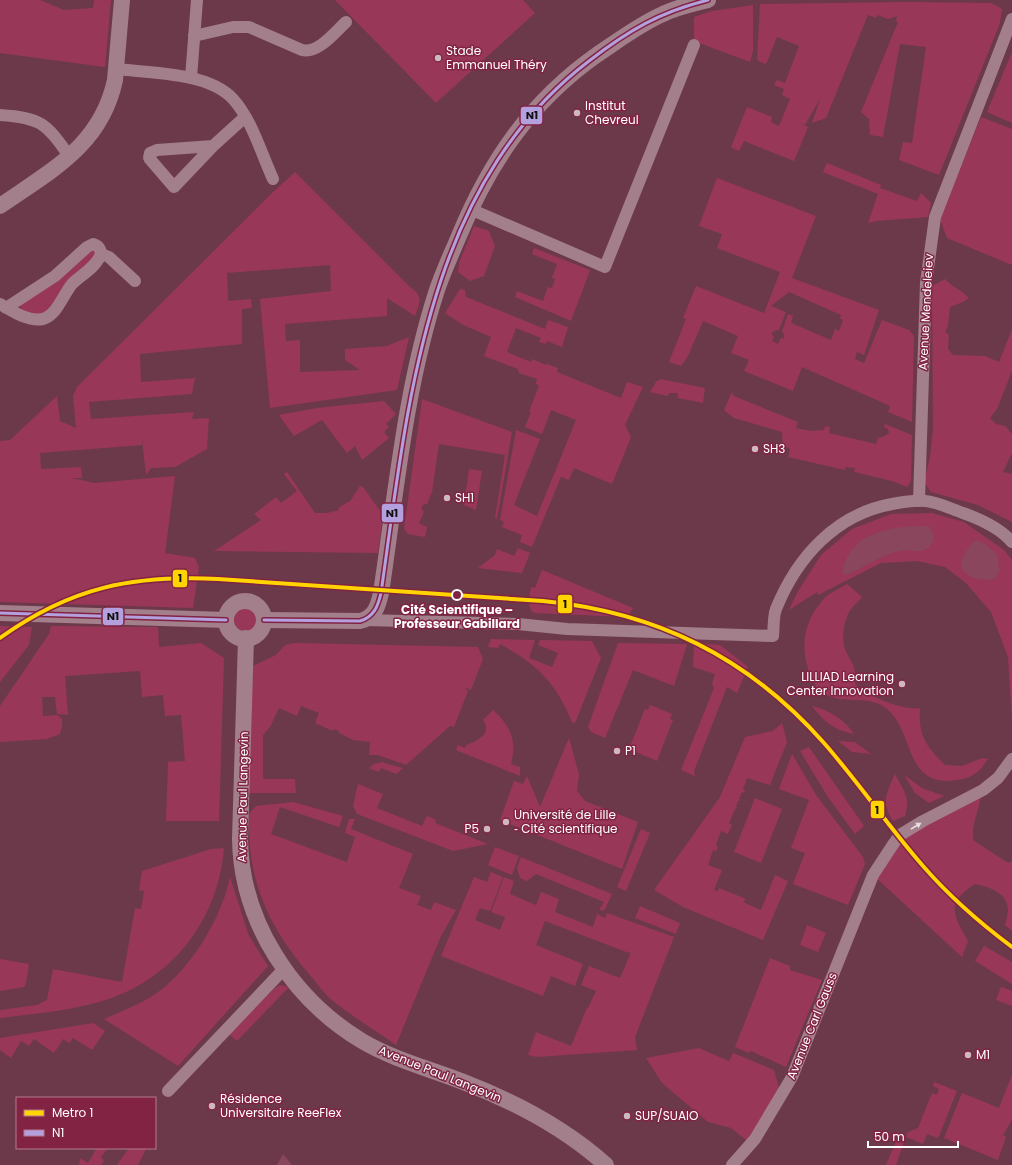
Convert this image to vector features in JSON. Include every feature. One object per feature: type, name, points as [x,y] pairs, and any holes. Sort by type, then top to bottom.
[{"type":"street","points":[[0,206],[70,157],[90,136],[102,118],[112,93],[116,68],[122,0]]},
{"type":"street","points":[[191,78],[196,0]]},
{"type":"street","points":[[365,620],[375,612],[381,593],[403,432],[422,343],[439,284],[470,209],[482,185],[501,154],[530,114],[561,82],[586,62],[676,4],[701,1]]},
{"type":"street","name":"Avenue Mendeleiev","points":[[919,501],[926,276],[935,217],[1012,19]]},
{"type":"street","points":[[194,36],[225,28],[249,27],[302,50],[310,51],[319,46],[346,22]]},
{"type":"street","points":[[470,209],[606,267],[694,45]]},
{"type":"street","points":[[116,68],[191,78],[209,84],[228,95],[245,118],[273,178]]},
{"type":"street","points":[[1,116],[30,119],[43,124],[53,133],[70,157]]},
{"type":"street","points":[[213,146],[157,150],[150,153],[149,158],[174,186],[213,146],[245,118]]},
{"type":"street","points":[[96,245],[101,250],[96,261],[71,285],[54,310],[47,317],[30,319],[3,306],[55,276],[87,247],[96,245]]},
{"type":"street","points":[[100,254],[109,257],[135,281]]},
{"type":"street","points":[[264,620],[348,622],[365,620],[518,624],[568,629],[773,636],[776,610],[807,555],[836,527],[855,516],[880,506],[919,501],[938,504],[985,523],[1008,537],[1012,542]]},
{"type":"street","points":[[243,601],[252,602],[258,606],[263,614],[264,620],[258,632],[246,638],[237,637],[232,634],[228,629],[226,620],[227,614],[232,606],[243,601]]},
{"type":"street","points":[[0,613],[226,620]]},
{"type":"street","name":"Avenue Paul Langevin","points":[[246,638],[240,839],[242,868],[248,894],[258,923],[267,942],[284,969],[323,1013],[362,1041],[399,1059],[496,1095],[548,1123],[591,1151],[606,1165]]},
{"type":"street","name":"Avenue Carl Gauss","points":[[732,1165],[755,1139],[792,1077],[873,875],[900,835],[983,790],[998,778],[1012,760]]},
{"type":"street","points":[[168,1091],[284,969]]},
{"type":"shaded area","points":[[0,0],[40,0],[64,10],[93,8],[94,0],[111,0],[105,67],[0,53]]},
{"type":"shaded area","name":"Stade Emmanuel Théry","points":[[335,0],[523,0],[535,13],[436,103]]},
{"type":"shaded area","points":[[907,2],[991,3],[1002,9],[1000,23],[939,175],[899,160],[903,142],[912,143],[926,47],[900,44],[883,137],[870,135],[869,119],[861,112],[898,22],[896,21],[897,16],[888,19],[877,15],[876,18],[868,15],[826,118],[812,123],[820,99],[805,125],[799,123],[808,127],[794,161],[744,141],[739,151],[731,147],[747,107],[772,117],[771,122],[779,126],[790,99],[782,95],[784,89],[774,85],[777,80],[785,83],[799,46],[777,37],[767,62],[765,64],[757,60],[760,4]]},
{"type":"shaded area","points":[[753,5],[753,51],[750,62],[694,41],[694,17],[712,11]]},
{"type":"shaded area","points":[[1012,52],[1012,123],[987,112]]},
{"type":"shaded area","points":[[981,117],[1012,129],[1012,265],[947,238],[940,219]]},
{"type":"shaded area","points":[[827,163],[881,185],[880,188],[917,201],[921,193],[931,203],[928,217],[868,223],[878,194],[823,172]]},
{"type":"shaded area","points":[[295,172],[417,294],[420,300],[415,316],[387,298],[387,316],[285,324],[286,341],[300,340],[300,372],[360,370],[345,360],[345,349],[387,346],[409,337],[397,390],[270,408],[260,299],[331,291],[330,265],[227,273],[228,301],[251,299],[252,308],[242,309],[242,344],[140,354],[141,382],[195,378],[192,394],[89,402],[91,419],[194,412],[192,419],[209,418],[207,449],[175,467],[151,468],[146,475],[142,439],[142,445],[40,453],[41,469],[81,467],[82,478],[72,478],[94,483],[175,476],[165,553],[195,558],[199,567],[193,608],[0,602],[0,441],[10,440],[57,396],[60,421],[76,428],[73,396],[77,387]]},
{"type":"shaded area","points":[[717,178],[816,216],[792,278],[879,310],[864,355],[857,352],[855,359],[864,363],[882,320],[909,330],[914,336],[912,422],[888,412],[890,406],[802,367],[793,391],[744,371],[749,360],[731,353],[738,336],[703,321],[688,356],[681,366],[669,362],[686,319],[683,318],[696,286],[764,313],[780,272],[717,248],[722,234],[699,226]],"holes":[[[789,292],[841,315],[840,318],[843,320],[839,331],[835,329],[831,340],[791,323],[793,316],[788,314],[782,331],[784,339],[781,338],[778,344],[772,341],[774,336],[771,334],[774,331],[779,330],[786,312],[771,306]]]},
{"type":"shaded area","points":[[474,226],[489,231],[495,246],[484,276],[470,281],[458,272],[459,263]]},
{"type":"shaded area","points":[[534,248],[590,270],[571,321],[515,297],[517,291],[543,301],[548,287],[552,288],[555,279],[552,278],[557,264],[532,254]]},
{"type":"shaded area","points":[[93,249],[96,254],[42,316],[21,311],[20,303]]},
{"type":"shaded area","points":[[945,279],[969,298],[950,307],[948,326],[945,332],[949,335],[948,349],[953,355],[985,356],[999,362],[1012,329],[1012,371],[997,409],[990,418],[996,424],[1005,426],[1012,434],[1012,453],[1003,472],[1012,474],[1012,522],[978,505],[931,492],[924,482],[930,457],[933,430],[932,286]]},
{"type":"shaded area","points":[[460,289],[465,290],[466,297],[545,329],[548,320],[568,327],[562,347],[547,341],[546,344],[539,342],[541,338],[516,328],[507,352],[531,362],[532,359],[558,368],[557,372],[621,398],[627,382],[643,387],[625,425],[631,437],[612,484],[574,468],[569,480],[561,477],[532,547],[520,542],[522,535],[502,527],[504,522],[500,520],[516,430],[540,439],[514,505],[537,516],[576,420],[551,410],[542,434],[525,427],[531,412],[529,411],[539,386],[536,384],[537,379],[519,373],[518,369],[484,356],[491,337],[463,325],[445,313]]},
{"type":"shaded area","points":[[660,379],[705,388],[703,403],[678,398],[678,393],[669,393],[668,396],[650,392],[656,382]]},
{"type":"shaded area","points":[[732,392],[734,396],[798,422],[796,428],[811,431],[824,430],[825,426],[830,427],[829,433],[876,444],[878,438],[889,433],[888,429],[884,427],[885,424],[912,435],[911,481],[907,487],[892,481],[854,472],[855,468],[845,467],[845,470],[788,457],[790,449],[783,445],[782,432],[734,418],[724,410]]},
{"type":"shaded area","points":[[422,399],[512,432],[497,519],[495,518],[505,455],[439,444],[432,492],[427,504],[424,504],[421,507],[424,512],[419,523],[427,527],[425,537],[408,534],[404,529]]},
{"type":"shaded area","points":[[384,401],[396,414],[386,424],[389,427],[384,432],[389,438],[362,460],[355,446],[347,453],[322,420],[294,436],[279,415],[317,408]]},
{"type":"shaded area","points":[[469,469],[482,471],[476,510],[464,505]]},
{"type":"shaded area","points":[[287,472],[315,513],[327,513],[339,510],[338,508],[350,501],[360,486],[363,487],[383,515],[378,553],[214,551],[261,520],[254,514],[276,497],[281,503],[297,491],[284,474]]},
{"type":"shaded area","points":[[932,513],[964,522],[1004,550],[1012,560],[1012,721],[1008,657],[991,612],[965,582],[945,567],[917,561],[881,563],[818,595],[817,592],[789,610],[797,593],[821,555],[852,529],[891,514]]},
{"type":"shaded area","points":[[929,526],[933,534],[933,541],[927,549],[920,551],[900,551],[874,561],[849,574],[845,575],[842,572],[846,559],[853,549],[861,541],[871,535],[894,528]]},
{"type":"shaded area","points":[[975,541],[981,541],[997,554],[999,571],[995,579],[984,580],[975,578],[968,575],[963,570],[961,565],[963,558],[967,550]]},
{"type":"shaded area","points":[[518,548],[530,553],[522,573],[478,568],[495,555],[497,549],[514,556]]},
{"type":"shaded area","points":[[542,570],[633,608],[628,617],[534,613],[530,608],[529,597],[531,587],[535,588]]},
{"type":"shaded area","points":[[847,584],[862,597],[849,612],[844,625],[843,635],[845,649],[854,668],[855,684],[861,689],[886,702],[904,707],[920,708],[920,726],[925,740],[928,746],[945,765],[962,766],[982,758],[988,759],[975,774],[967,778],[957,780],[940,780],[928,776],[919,768],[896,719],[887,709],[873,702],[834,698],[821,691],[816,685],[812,679],[806,662],[804,644],[805,635],[811,617],[824,598]]},
{"type":"shaded area","points":[[246,607],[255,610],[258,619],[255,628],[246,631],[237,628],[234,619],[237,610]]},
{"type":"shaded area","points":[[0,626],[32,627],[29,645],[0,682]]},
{"type":"shaded area","points":[[51,626],[158,627],[159,647],[201,643],[224,658],[219,821],[166,821],[168,762],[185,761],[181,715],[165,716],[163,695],[142,697],[140,671],[65,676],[68,715],[57,714],[55,697],[42,697],[43,716],[57,715],[62,719],[60,734],[47,739],[0,742],[0,706],[49,634]]},
{"type":"shaded area","points":[[491,639],[535,640],[529,658],[552,667],[558,653],[538,645],[540,640],[592,641],[601,658],[575,723],[572,722],[566,708],[552,685],[535,667],[513,651],[500,644],[498,648],[488,647]]},
{"type":"shaded area","points":[[295,643],[478,647],[483,659],[471,690],[464,687],[468,691],[454,727],[450,726],[406,765],[378,755],[369,755],[370,742],[353,740],[339,733],[339,731],[334,729],[333,731],[315,723],[319,713],[301,706],[297,716],[279,708],[270,727],[263,735],[263,779],[295,779],[296,793],[247,793],[253,666],[276,655],[285,645]]},
{"type":"shaded area","points":[[618,643],[687,644],[674,686],[633,670],[605,738],[591,732],[588,727]]},
{"type":"shaded area","points":[[694,643],[720,645],[748,667],[737,693],[727,687],[694,771],[695,776],[681,770],[714,688],[712,684],[715,674],[693,667]]},
{"type":"shaded area","points":[[650,705],[672,714],[670,719],[673,720],[657,761],[629,749],[645,709],[648,710]]},
{"type":"shaded area","points":[[812,706],[836,716],[846,724],[854,734],[835,728],[825,721]]},
{"type":"shaded area","points":[[493,710],[504,722],[511,734],[513,741],[513,756],[511,764],[520,767],[520,776],[456,750],[458,745],[465,748],[466,745],[475,742],[485,733],[486,725],[483,720]]},
{"type":"shaded area","points":[[782,723],[787,742],[770,785],[747,778],[743,789],[745,790],[744,793],[742,792],[739,799],[741,800],[738,801],[736,807],[738,808],[735,809],[729,823],[732,825],[728,834],[721,831],[716,845],[718,847],[716,851],[713,850],[708,865],[722,870],[714,890],[718,891],[719,888],[746,899],[743,902],[761,910],[775,875],[788,881],[763,940],[683,907],[654,890],[720,797],[745,737],[773,731]]},
{"type":"shaded area","points":[[569,738],[579,774],[577,791],[585,801],[638,822],[622,869],[500,820],[514,781],[523,784],[527,776],[540,807]]},
{"type":"shaded area","points":[[838,741],[855,742],[871,754],[852,752]]},
{"type":"shaded area","points":[[809,747],[864,826],[855,834],[828,797],[800,751]]},
{"type":"shaded area","points":[[792,754],[816,795],[863,857],[865,864],[848,905],[793,884],[805,853],[791,848],[809,800],[779,789]]},
{"type":"shaded area","points":[[384,762],[403,768],[396,774],[381,768],[379,772],[369,768],[374,764]]},
{"type":"shaded area","points":[[895,774],[907,799],[907,809],[905,816],[893,821],[887,808],[886,798]]},
{"type":"shaded area","points":[[904,775],[922,788],[944,796],[929,803],[915,793]]},
{"type":"shaded area","points":[[358,784],[383,794],[377,808],[422,826],[427,816],[436,820],[435,823],[488,844],[453,851],[357,814],[353,806]]},
{"type":"shaded area","points":[[983,790],[973,828],[973,840],[1005,861],[1010,863],[1012,861],[1012,931],[1005,925],[1008,909],[1007,903],[1001,894],[975,884],[959,897],[956,903],[956,916],[968,941],[962,957],[873,875],[894,843]]},
{"type":"shaded area","points":[[755,798],[782,809],[761,863],[734,852]]},
{"type":"shaded area","points":[[293,802],[343,816],[339,827],[280,807],[271,834],[347,862],[355,837],[345,833],[349,819],[355,819],[351,829],[413,854],[399,888],[421,896],[417,905],[431,910],[434,902],[456,910],[441,936],[396,1045],[348,1013],[327,995],[294,956],[271,919],[262,900],[252,860],[249,838],[249,814],[256,806]]},
{"type":"shaded area","points":[[641,829],[650,833],[626,891],[617,887]]},
{"type":"shaded area","points":[[495,847],[519,856],[512,875],[488,865]]},
{"type":"shaded area","points":[[224,848],[220,875],[212,900],[201,924],[186,945],[169,964],[148,980],[125,993],[99,1002],[62,1010],[0,1018],[0,1010],[37,1005],[47,1000],[53,969],[122,982],[135,908],[141,909],[144,891],[139,890],[142,871],[211,849]]},
{"type":"shaded area","points":[[521,857],[612,894],[604,911],[599,910],[604,902],[536,874],[527,881],[520,878],[517,868]]},
{"type":"shaded area","points":[[491,872],[503,877],[490,911],[480,908],[475,920],[500,930],[505,917],[491,912],[504,877],[514,881],[510,894],[536,905],[541,892],[559,899],[555,912],[593,927],[597,914],[605,918],[607,913],[674,937],[635,1037],[637,1050],[537,1057],[528,1055],[536,1032],[571,1046],[596,991],[581,985],[589,966],[620,978],[631,952],[629,953],[545,921],[536,945],[583,964],[575,986],[551,976],[543,996],[441,956],[474,877],[487,882]]},
{"type":"shaded area","points":[[230,877],[249,936],[268,966],[178,1066],[104,1019],[154,995],[180,973],[202,943],[212,926],[220,910]]},
{"type":"shaded area","points":[[640,906],[680,923],[676,934],[635,918]]},
{"type":"shaded area","points":[[807,925],[826,933],[818,952],[800,945]]},
{"type":"shaded area","points":[[984,946],[1012,962],[1012,984],[975,961]]},
{"type":"shaded area","points":[[770,958],[790,966],[790,970],[822,980],[786,1067],[751,1051],[749,1053],[735,1047]]},
{"type":"shaded area","points":[[0,959],[29,964],[24,987],[0,991]]},
{"type":"shaded area","points":[[280,985],[289,987],[237,1041],[229,1034],[275,988]]},
{"type":"shaded area","points":[[1001,987],[1012,991],[1012,1006],[996,1000]]},
{"type":"shaded area","points":[[93,1023],[105,1031],[92,1050],[73,1038],[69,1043],[63,1039],[54,1053],[34,1039],[29,1046],[21,1041],[11,1058],[0,1050],[0,1038]]},
{"type":"shaded area","points":[[699,1048],[729,1061],[733,1053],[774,1070],[781,1095],[751,1144],[731,1128],[708,1122],[662,1083],[646,1058]]},
{"type":"shaded area","points":[[1012,1075],[1012,1120],[1003,1135],[1006,1137],[998,1160],[944,1138],[962,1093],[999,1108]]},
{"type":"shaded area","points":[[934,1082],[957,1091],[939,1136],[937,1138],[927,1134],[923,1144],[906,1137],[908,1132],[918,1128],[932,1093],[937,1095],[939,1089],[933,1086]]},
{"type":"shaded area","points":[[897,1139],[904,1142],[896,1165],[886,1165]]},
{"type":"shaded area","points":[[96,1149],[107,1149],[101,1157],[104,1161],[101,1165],[79,1165],[80,1158],[88,1163]]},
{"type":"shaded area","points":[[128,1149],[146,1149],[138,1165],[117,1165]]},
{"type":"shaded area","points":[[283,1154],[292,1165],[277,1165]]},
{"type":"metro line","name":"1","points":[[0,638],[26,621],[52,607],[78,596],[103,588],[130,582],[158,579],[218,579],[543,601],[584,607],[624,616],[662,628],[697,644],[731,663],[764,686],[795,713],[824,743],[910,851],[943,888],[965,909],[1012,947]]},
{"type":"transit line","name":"N1","points":[[264,620],[360,621],[369,617],[375,610],[381,593],[402,448],[415,375],[434,303],[458,235],[491,170],[534,112],[589,61],[618,40],[646,23],[675,10],[708,0]]},
{"type":"transit line","name":"N1","points":[[0,613],[226,620]]},
{"type":"place","name":"Stade Emmanuel Théry","points":[[438,58]]},
{"type":"place","name":"Institut Chevreul","points":[[577,113]]},
{"type":"place","name":"SH3","points":[[755,449]]},
{"type":"place","name":"SH1","points":[[447,498]]},
{"type":"place","name":"Cité Scientifique – Professeur Gabillard","points":[[457,595]]},
{"type":"place","name":"LILLIAD Learning Center Innovation","points":[[902,684]]},
{"type":"place","name":"P1","points":[[617,751]]},
{"type":"place","name":"Université de Lille ‐ Cité scientifique","points":[[506,822]]},
{"type":"place","name":"P5","points":[[487,829]]},
{"type":"place","name":"M1","points":[[968,1055]]},
{"type":"place","name":"Résidence Universitaire ReeFlex","points":[[212,1106]]},
{"type":"place","name":"SUP/SUAIO","points":[[627,1116]]}]
